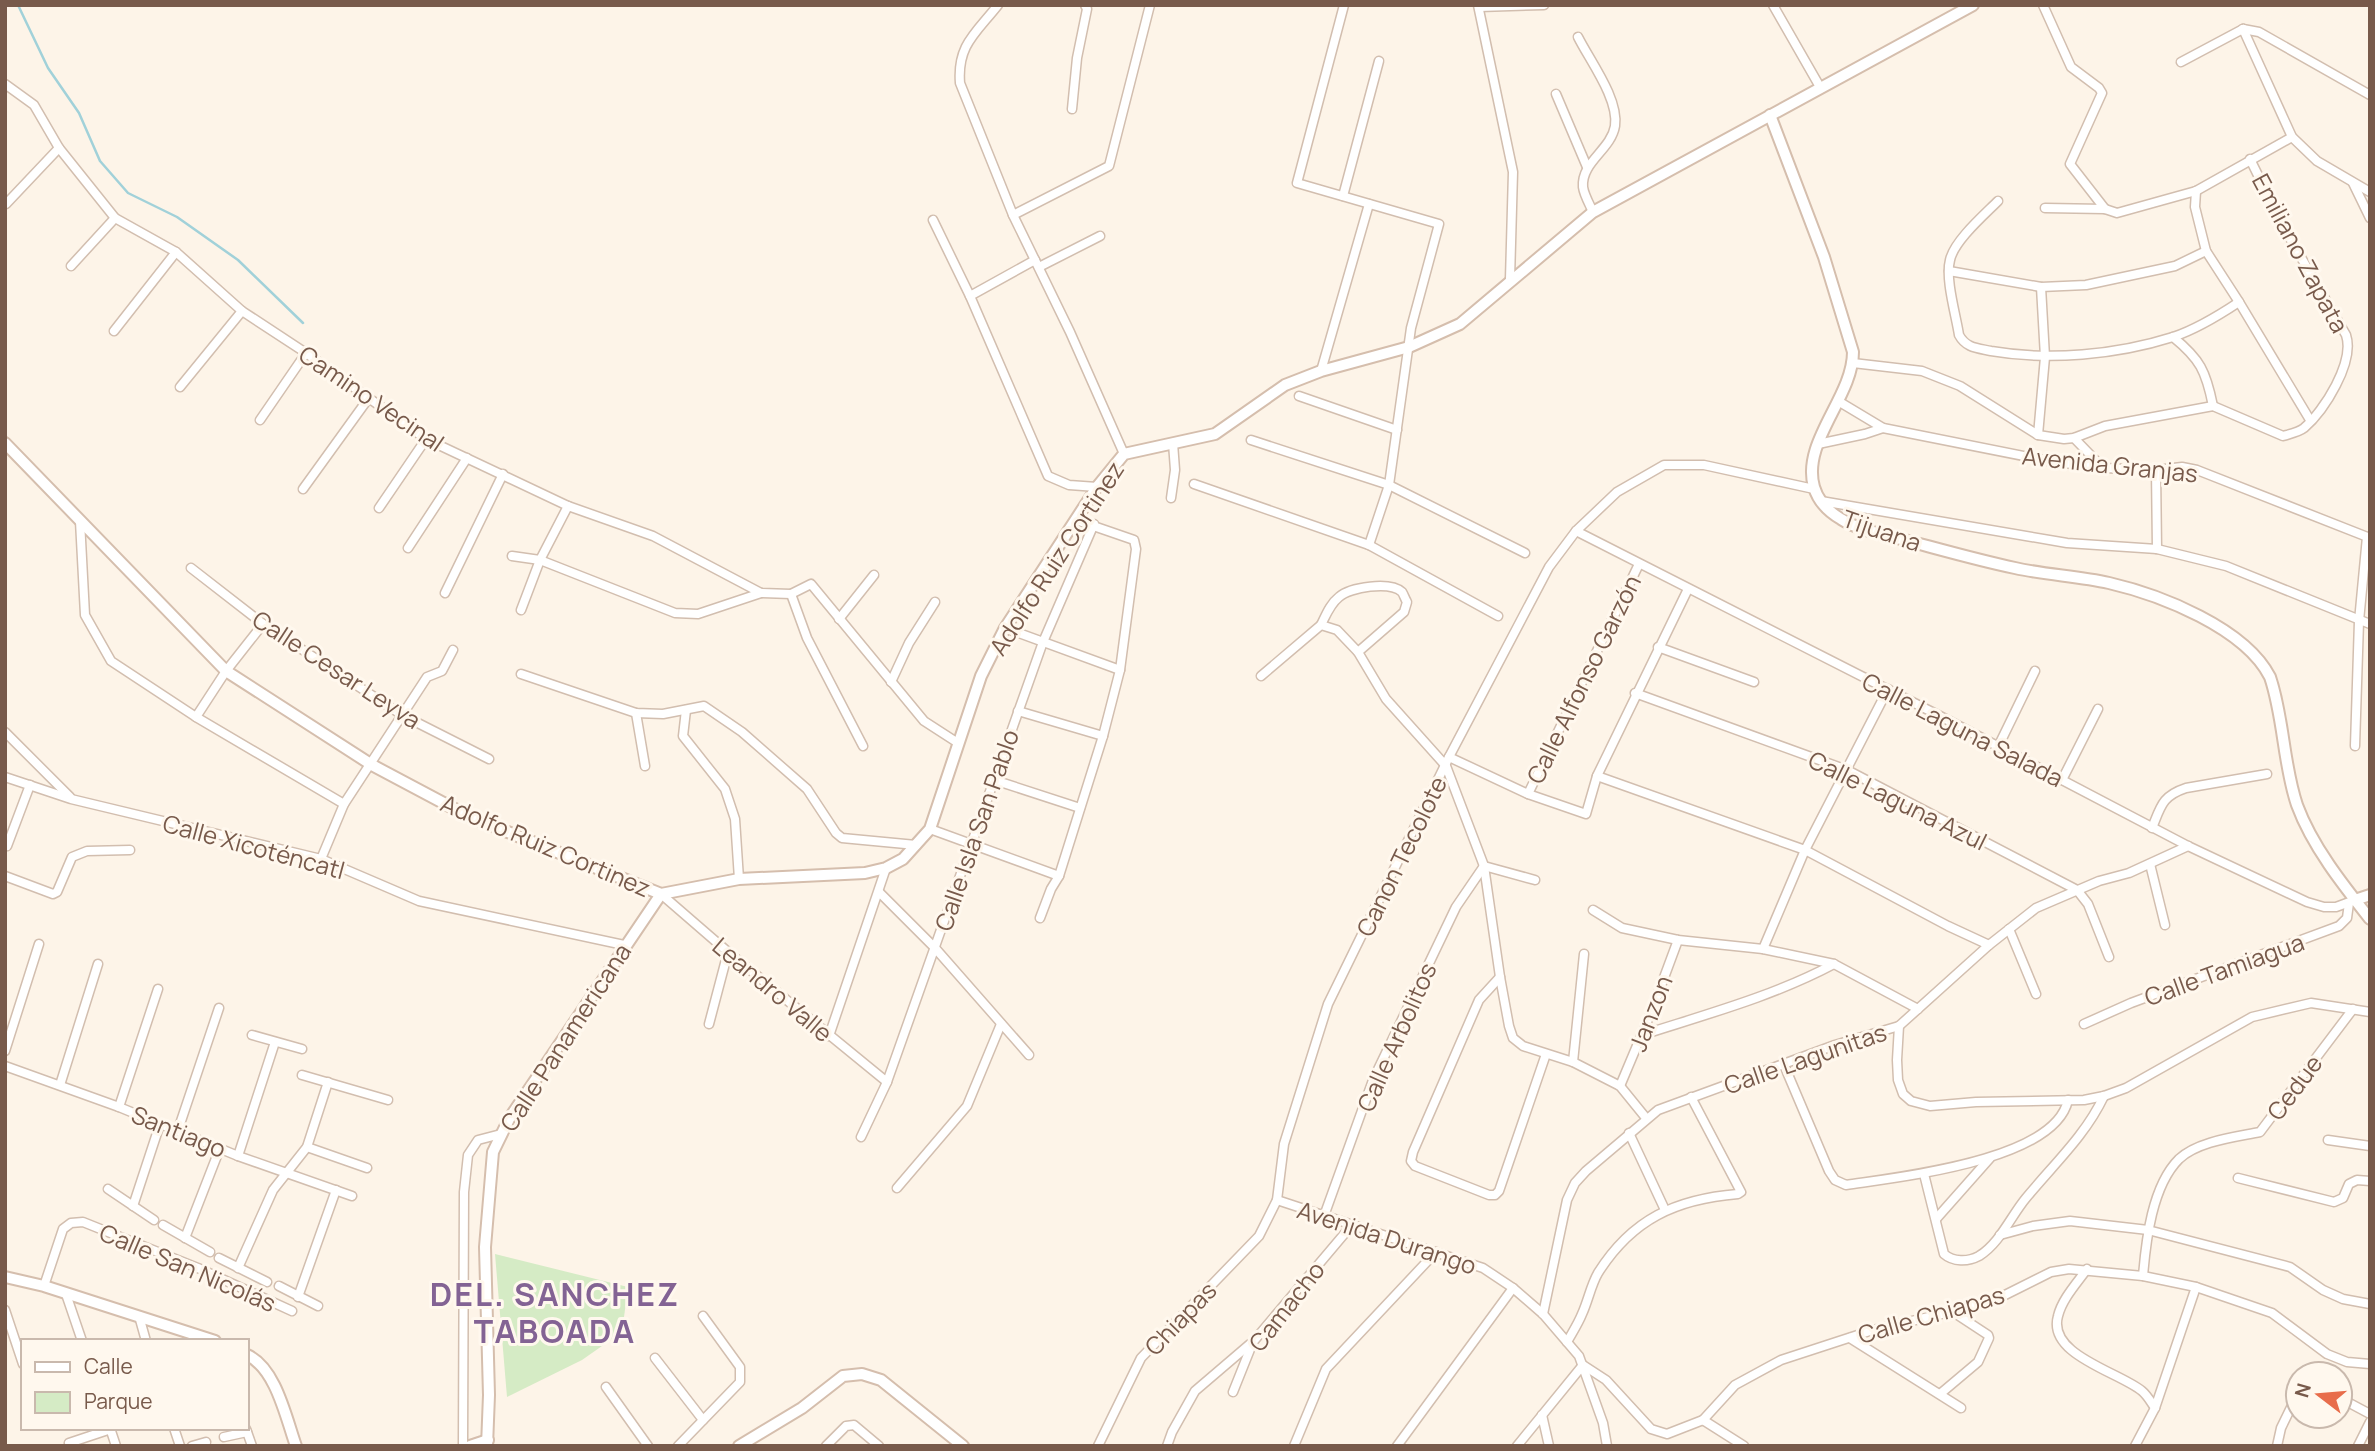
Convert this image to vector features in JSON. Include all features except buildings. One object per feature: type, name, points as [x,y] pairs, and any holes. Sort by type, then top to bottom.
[{"type":"street","points":[[998,5],[964,46],[959,64],[960,83],[1013,215],[1124,454]]},
{"type":"street","points":[[1072,109],[1077,58],[1087,9],[1085,5]]},
{"type":"street","points":[[1013,215],[1109,166],[1150,5]]},
{"type":"street","points":[[1344,5],[1297,183],[1439,224],[1411,328],[1389,485],[1369,545]]},
{"type":"street","points":[[1510,279],[1513,172],[1478,6],[1544,5]]},
{"type":"street","points":[[1773,5],[1820,87]]},
{"type":"street","points":[[1814,489],[1813,466],[1818,444],[1853,363],[1853,352],[1824,257],[1770,115],[1973,5]]},
{"type":"street","points":[[2043,5],[2071,67],[2102,93],[2070,164],[2105,209]]},
{"type":"street","points":[[2243,29],[2292,136],[2317,160],[2370,192]]},
{"type":"street","points":[[2181,62],[2243,29],[2259,32],[2370,95]]},
{"type":"street","points":[[1578,37],[1613,103],[1615,127],[1605,147],[1587,167],[1583,187],[1593,212]]},
{"type":"street","points":[[1343,196],[1379,61]]},
{"type":"street","name":"Camino Vecinal","points":[[5,84],[34,105],[59,148],[115,218],[176,252],[242,311],[426,439],[568,506],[653,536],[761,593],[791,594],[811,584],[839,619]]},
{"type":"street","points":[[1556,94],[1587,167]]},
{"type":"street","name":"Adolfo Ruiz Cortinez","points":[[5,443],[226,671],[372,765],[468,816],[661,894],[739,879],[864,873],[886,868],[903,859],[930,829],[981,676],[1005,628],[1097,487],[1124,454],[1214,434],[1285,385],[1321,371],[1409,347],[1460,324],[1510,279],[1593,212],[1770,115]]},
{"type":"street","points":[[2045,208],[2105,209],[2117,213],[2196,191],[2292,136]]},
{"type":"street","points":[[6,204],[59,148]]},
{"type":"street","name":"Emiliano Zapata","points":[[2213,406],[2283,436],[2303,429],[2330,394],[2344,364],[2349,344],[2284,228],[2250,159]]},
{"type":"street","points":[[2353,183],[2370,218]]},
{"type":"street","points":[[2196,191],[2195,207],[2206,251],[2310,419]]},
{"type":"street","points":[[1998,201],[1956,245],[1950,259],[1949,271],[1959,335],[1963,343],[1972,347],[2019,356],[2045,357],[2111,350],[2173,337],[2211,321],[2239,302]]},
{"type":"street","points":[[1321,371],[1369,204]]},
{"type":"street","points":[[71,267],[115,218]]},
{"type":"street","points":[[933,220],[970,296],[1048,476],[1069,485],[1097,487]]},
{"type":"street","points":[[970,296],[1100,236]]},
{"type":"street","points":[[1949,271],[2041,287],[2086,285],[2175,266],[2206,251]]},
{"type":"street","points":[[114,331],[176,252]]},
{"type":"street","points":[[2038,435],[2045,357],[2041,287]]},
{"type":"street","points":[[180,387],[242,311]]},
{"type":"street","points":[[1853,363],[1922,371],[1961,386],[2038,435],[2063,439],[2074,438],[2105,426],[2213,406],[2201,364],[2173,337]]},
{"type":"street","points":[[260,421],[306,353]]},
{"type":"street","points":[[1298,396],[1397,430]]},
{"type":"street","points":[[303,489],[368,399]]},
{"type":"street","name":"Avenida Granjas","points":[[1838,401],[1884,428],[2049,461],[2103,468],[2156,470],[2182,467],[2196,470],[2368,537]]},
{"type":"street","name":"Avenida Granjas","points":[[1818,444],[1865,435],[1884,428]]},
{"type":"street","points":[[2074,438],[2090,451],[2103,468]]},
{"type":"street","points":[[379,508],[426,439]]},
{"type":"street","points":[[1251,440],[1389,485],[1525,553]]},
{"type":"street","points":[[1171,498],[1175,470],[1173,443]]},
{"type":"street","points":[[408,548],[467,458]]},
{"type":"street","name":"Canon Tecolote","points":[[1276,1200],[1284,1144],[1328,1004],[1448,762],[1549,567],[1576,531],[1616,492],[1664,465],[1704,465],[1814,489]]},
{"type":"street","points":[[2156,470],[2157,549]]},
{"type":"street","points":[[445,593],[503,474]]},
{"type":"street","points":[[1194,484],[1369,545],[1498,616]]},
{"type":"street","name":"Tijuana","points":[[1814,489],[1821,501],[1840,519],[1874,531],[2008,567],[2085,578],[2140,592],[2206,620],[2241,641],[2263,665],[2273,687],[2289,772],[2305,824],[2352,902],[2370,919]]},
{"type":"street","points":[[1821,501],[2067,543],[2157,549],[2226,566],[2370,624]]},
{"type":"street","points":[[521,610],[540,561],[568,506]]},
{"type":"street","points":[[1040,918],[1059,876],[1103,736],[1119,670],[1136,549],[1134,540],[1076,520]]},
{"type":"street","points":[[80,521],[85,615],[111,662],[197,717],[344,804]]},
{"type":"street","name":"Calle Isla San Pablo","points":[[861,1137],[887,1082],[1043,642],[1094,524]]},
{"type":"street","name":"Calle Laguna Salada","points":[[1576,531],[2188,846],[2307,902],[2324,907],[2336,907],[2352,902]]},
{"type":"street","points":[[2355,746],[2359,621],[2368,537]]},
{"type":"street","points":[[512,556],[540,561],[675,613],[698,614],[761,593]]},
{"type":"street","name":"Calle Alfonso Garzón","points":[[1528,794],[1639,564]]},
{"type":"street","name":"Calle Cesar Leyva","points":[[191,568],[263,624],[402,715],[489,759]]},
{"type":"street","points":[[874,575],[839,619],[923,720],[958,743]]},
{"type":"street","points":[[1261,676],[1321,625],[1332,604],[1341,594],[1356,588],[1383,586],[1402,592],[1407,602],[1404,612],[1358,652]]},
{"type":"street","points":[[1321,625],[1338,631],[1358,652],[1386,699],[1448,762],[1584,814],[1587,813],[1597,776],[1688,589]]},
{"type":"street","points":[[791,594],[807,638],[863,746]]},
{"type":"street","points":[[891,682],[909,643],[935,602]]},
{"type":"street","points":[[197,717],[226,671],[263,624]]},
{"type":"street","points":[[1005,628],[1119,670]]},
{"type":"street","points":[[1658,647],[1754,682]]},
{"type":"street","points":[[321,859],[344,804],[372,765],[427,677],[442,671],[453,650]]},
{"type":"street","points":[[1998,747],[2035,670]]},
{"type":"street","points":[[521,674],[635,713],[687,710],[704,706],[742,732],[807,789],[842,838],[916,845]]},
{"type":"street","points":[[1763,949],[1805,850],[1888,690]]},
{"type":"street","name":"Calle Laguna Azul","points":[[1636,693],[1847,770],[2077,890]]},
{"type":"street","points":[[2062,780],[2098,709]]},
{"type":"street","points":[[687,710],[683,736],[725,789],[735,819],[739,879]]},
{"type":"street","points":[[1018,712],[1103,736]]},
{"type":"street","points":[[635,713],[645,765]]},
{"type":"street","points":[[5,732],[71,799]]},
{"type":"street","points":[[1448,762],[1484,866],[1500,977],[1513,1038],[1523,1046],[1573,1062],[1620,1086],[1646,1118]]},
{"type":"street","points":[[2152,828],[2164,800],[2174,792],[2267,774]]},
{"type":"street","points":[[1597,776],[1805,850],[1989,946]]},
{"type":"street","name":"Calle Xicoténcatl","points":[[5,777],[71,799],[321,859],[419,901],[624,945]]},
{"type":"street","points":[[994,780],[1080,808]]},
{"type":"street","points":[[7,846],[30,785]]},
{"type":"street","points":[[930,829],[1059,876]]},
{"type":"street","name":"Calle Lagunitas","points":[[1542,1314],[1567,1200],[1575,1184],[1646,1118],[1658,1110],[1691,1097],[1835,1045],[1899,1026],[2036,908],[2150,864],[2188,846]]},
{"type":"street","points":[[5,876],[53,894],[57,892],[72,857],[87,851],[130,850]]},
{"type":"street","points":[[2150,864],[2165,925]]},
{"type":"street","points":[[1484,866],[1535,880]]},
{"type":"street","name":"Calle Arbolitos","points":[[1324,1216],[1373,1080],[1456,907],[1484,866]]},
{"type":"street","points":[[829,1036],[886,868]]},
{"type":"street","points":[[2077,890],[2088,904],[2109,957]]},
{"type":"street","points":[[879,892],[935,948],[1029,1055]]},
{"type":"street","name":"Calle Panamericana","points":[[488,1443],[485,1247],[493,1152],[509,1119],[624,945],[661,894]]},
{"type":"street","name":"Leandro Valle","points":[[661,894],[887,1082]]},
{"type":"street","points":[[2352,902],[2370,895]]},
{"type":"street","name":"Calle Tamiagua","points":[[2084,1024],[2131,1003],[2339,926],[2347,918],[2352,902]]},
{"type":"street","points":[[1593,910],[1622,928],[1678,940],[1763,949],[1834,964],[1918,1009]]},
{"type":"street","points":[[2009,929],[2036,994]]},
{"type":"street","name":"Janzon","points":[[1620,1086],[1678,940]]},
{"type":"street","points":[[5,1051],[39,944]]},
{"type":"street","points":[[709,1024],[728,952]]},
{"type":"street","points":[[1573,1062],[1584,954]]},
{"type":"street","points":[[60,1085],[98,964]]},
{"type":"street","points":[[1642,1035],[1772,992],[1834,964]]},
{"type":"street","points":[[1500,977],[1479,1000],[1411,1161],[1415,1166],[1495,1195],[1499,1191],[1546,1054]]},
{"type":"street","points":[[119,1107],[158,989]]},
{"type":"street","points":[[1899,1026],[1898,1080],[1903,1094],[1919,1105],[1930,1107],[1976,1102],[2084,1100],[2104,1096],[2126,1088],[2252,1017],[2311,1003],[2370,1012]]},
{"type":"street","points":[[178,1130],[219,1008]]},
{"type":"street","name":"Cedue","points":[[2143,1276],[2148,1230],[2164,1181],[2180,1158],[2211,1142],[2260,1132],[2353,1009]]},
{"type":"street","points":[[897,1188],[967,1106],[1001,1024]]},
{"type":"street","points":[[252,1035],[302,1049]]},
{"type":"street","points":[[238,1156],[275,1042]]},
{"type":"street","points":[[1784,1065],[1835,1180],[1846,1185],[1924,1174],[1990,1158],[2046,1132],[2066,1110],[2068,1100]]},
{"type":"street","name":"Santiago","points":[[5,1066],[119,1107],[238,1156],[352,1196]]},
{"type":"street","points":[[302,1074],[388,1100]]},
{"type":"street","points":[[238,1268],[273,1190],[307,1147],[328,1082]]},
{"type":"street","points":[[1924,1174],[1944,1254],[1950,1259],[1970,1260],[1978,1257],[1992,1246],[2026,1197],[2084,1131],[2094,1118],[2104,1096]]},
{"type":"street","points":[[1567,1342],[1581,1317],[1597,1276],[1619,1244],[1665,1210],[1705,1197],[1738,1194],[1741,1190],[1691,1097]]},
{"type":"street","points":[[133,1206],[160,1124]]},
{"type":"street","points":[[1629,1133],[1665,1210]]},
{"type":"street","points":[[463,1446],[464,1206],[468,1155],[478,1140],[501,1134]]},
{"type":"street","points":[[2328,1140],[2370,1146]]},
{"type":"street","points":[[307,1147],[367,1168]]},
{"type":"street","points":[[185,1238],[220,1148]]},
{"type":"street","points":[[1936,1219],[1990,1158]]},
{"type":"street","points":[[2238,1178],[2333,1202],[2343,1198],[2349,1184],[2357,1180],[2370,1181]]},
{"type":"street","points":[[108,1189],[154,1220]]},
{"type":"street","points":[[298,1297],[336,1189]]},
{"type":"street","name":"Avenida Durango","points":[[1276,1200],[1483,1268],[1513,1288],[1542,1314],[1579,1356],[1607,1446]]},
{"type":"street","name":"Chiapas","points":[[1098,1446],[1141,1358],[1259,1236],[1276,1200]]},
{"type":"street","points":[[2000,1235],[2033,1226],[2070,1221],[2148,1230],[2290,1267],[2323,1290],[2370,1304]]},
{"type":"street","name":"Calle San Nicolás","points":[[44,1286],[63,1229],[71,1223],[83,1222],[198,1268],[292,1311]]},
{"type":"street","points":[[163,1225],[210,1252]]},
{"type":"street","name":"Camacho","points":[[1233,1392],[1253,1342],[1351,1226]]},
{"type":"street","points":[[1294,1446],[1326,1369],[1436,1252]]},
{"type":"street","points":[[219,1258],[267,1282]]},
{"type":"street","points":[[2087,1269],[2060,1309],[2056,1326],[2059,1335],[2078,1355],[2144,1392],[2155,1408]]},
{"type":"street","name":"Calle Chiapas","points":[[1703,1420],[1735,1385],[1782,1360],[1873,1330],[1989,1303],[2051,1272],[2087,1269],[2143,1276],[2196,1287],[2272,1313],[2327,1354],[2347,1362],[2370,1364]]},
{"type":"street","points":[[5,1277],[44,1286],[209,1339]]},
{"type":"street","points":[[279,1286],[318,1306]]},
{"type":"street","points":[[2135,1446],[2155,1408],[2196,1287]]},
{"type":"street","points":[[1397,1446],[1513,1288]]},
{"type":"street","points":[[66,1294],[81,1339]]},
{"type":"street","points":[[5,1310],[21,1358]]},
{"type":"street","points":[[1940,1394],[1978,1362],[1989,1338],[1953,1312]]},
{"type":"street","points":[[139,1316],[145,1339]]},
{"type":"street","points":[[678,1446],[740,1382],[740,1367],[703,1316]]},
{"type":"street","points":[[1850,1338],[1961,1408]]},
{"type":"street","points":[[1167,1446],[1195,1391],[1253,1342]]},
{"type":"street","points":[[248,1355],[254,1358],[274,1383],[296,1446]]},
{"type":"street","points":[[655,1358],[703,1420]]},
{"type":"street","points":[[1517,1446],[1583,1365],[1605,1380],[1651,1429],[1667,1434],[1703,1420],[1744,1446]]},
{"type":"street","points":[[739,1446],[802,1408],[843,1376],[862,1374],[881,1380],[959,1444]]},
{"type":"street","points":[[606,1387],[648,1446]]},
{"type":"street","points":[[2354,1405],[2370,1414]]},
{"type":"street","points":[[1542,1415],[1549,1446]]},
{"type":"street","points":[[2277,1446],[2284,1422]]},
{"type":"street","points":[[2358,1446],[2370,1422]]},
{"type":"street","points":[[826,1446],[846,1426],[854,1425],[879,1446]]},
{"type":"street","points":[[69,1443],[107,1430]]},
{"type":"street","points":[[224,1437],[246,1430],[252,1446]]},
{"type":"street","points":[[192,1446],[206,1442]]},
{"type":"street","points":[[470,1446],[488,1443]]},
{"type":"green space","points":[[495,1254],[628,1287],[622,1332],[582,1360],[507,1397]]},
{"type":"waterway","points":[[18,5],[48,68],[79,113],[100,161],[128,193],[177,217],[238,260],[303,323]]},
{"type":"district","name":"DEL. SANCHEZ TABOADA","points":[[555,1312]]}]
